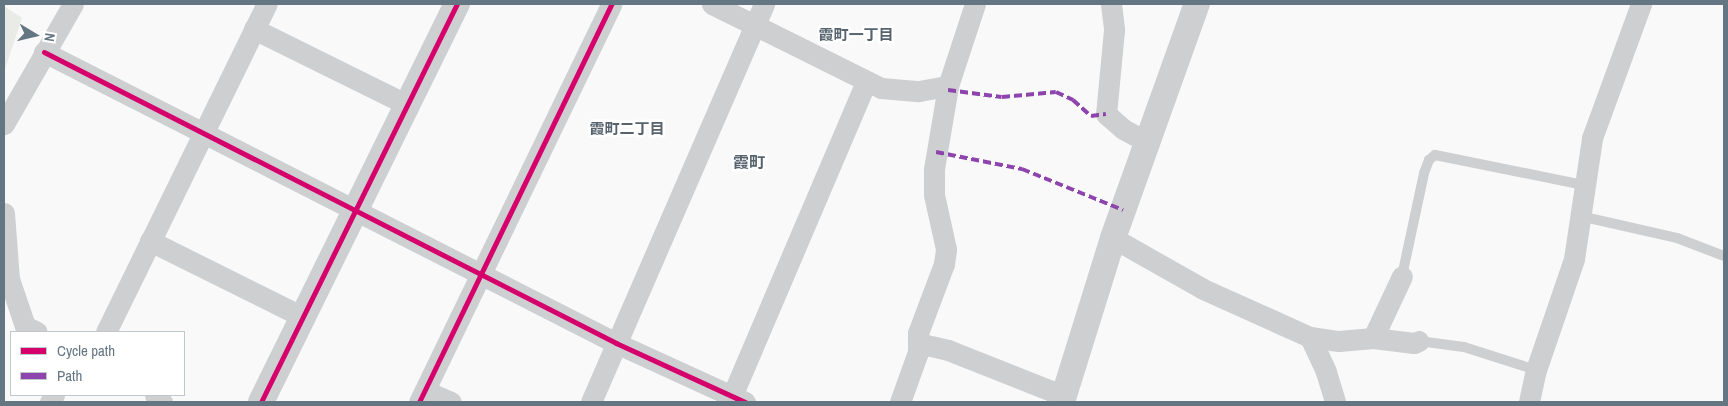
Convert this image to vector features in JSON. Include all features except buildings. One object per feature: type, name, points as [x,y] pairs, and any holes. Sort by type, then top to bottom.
[{"type":"street","points":[[4,124],[72,4]]},
{"type":"street","points":[[106,331],[267,4]]},
{"type":"street","points":[[261,402],[406,104],[457,4]]},
{"type":"street","points":[[451,402],[422,396],[611,4]]},
{"type":"street","points":[[712,4],[866,82],[900,91],[948,86]]},
{"type":"street","points":[[591,402],[764,4]]},
{"type":"street","points":[[900,402],[946,249],[933,183],[948,86],[975,4]]},
{"type":"street","points":[[1111,4],[1114,30],[1106,114],[1123,129],[1147,142]]},
{"type":"street","points":[[918,343],[948,350],[1063,399],[1113,238],[1197,4]]},
{"type":"street","points":[[1529,402],[1536,370],[1570,274],[1592,138],[1640,4]]},
{"type":"street","points":[[254,30],[406,104]]},
{"type":"street","points":[[44,52],[616,344],[739,399],[866,82]]},
{"type":"street","points":[[4,213],[9,279],[31,329]]},
{"type":"street","points":[[1113,238],[1203,289],[1310,337],[1339,341],[1373,338],[1419,341]]},
{"type":"street","points":[[150,241],[303,317]]},
{"type":"street","points":[[1373,338],[1402,276]]},
{"type":"street","points":[[4,318],[31,329]]},
{"type":"street","points":[[1310,337],[1326,372],[1335,402]]},
{"type":"lane","points":[[1402,276],[1424,173],[1429,160],[1435,155],[1584,185]]},
{"type":"lane","points":[[1580,216],[1677,238],[1724,256]]},
{"type":"lane","points":[[1419,341],[1464,347],[1536,370]]},
{"type":"shaded area","points":[[4,6],[22,18],[4,72]]},
{"type":"marked path","points":[[948,90],[1002,97],[1056,92],[1073,100],[1091,116],[1106,114]]},
{"type":"marked path","points":[[936,152],[1022,169],[1123,210]]},
{"type":"cycle path","points":[[261,402],[457,4]]},
{"type":"cycle path","points":[[419,402],[611,4]]},
{"type":"cycle path","points":[[44,52],[616,343],[745,402]]},
{"type":"district","name":"霞町一丁目","points":[[856,35]]},
{"type":"district","name":"霞町二丁目","points":[[627,129]]},
{"type":"district","name":"霞町","points":[[749,162]]}]
